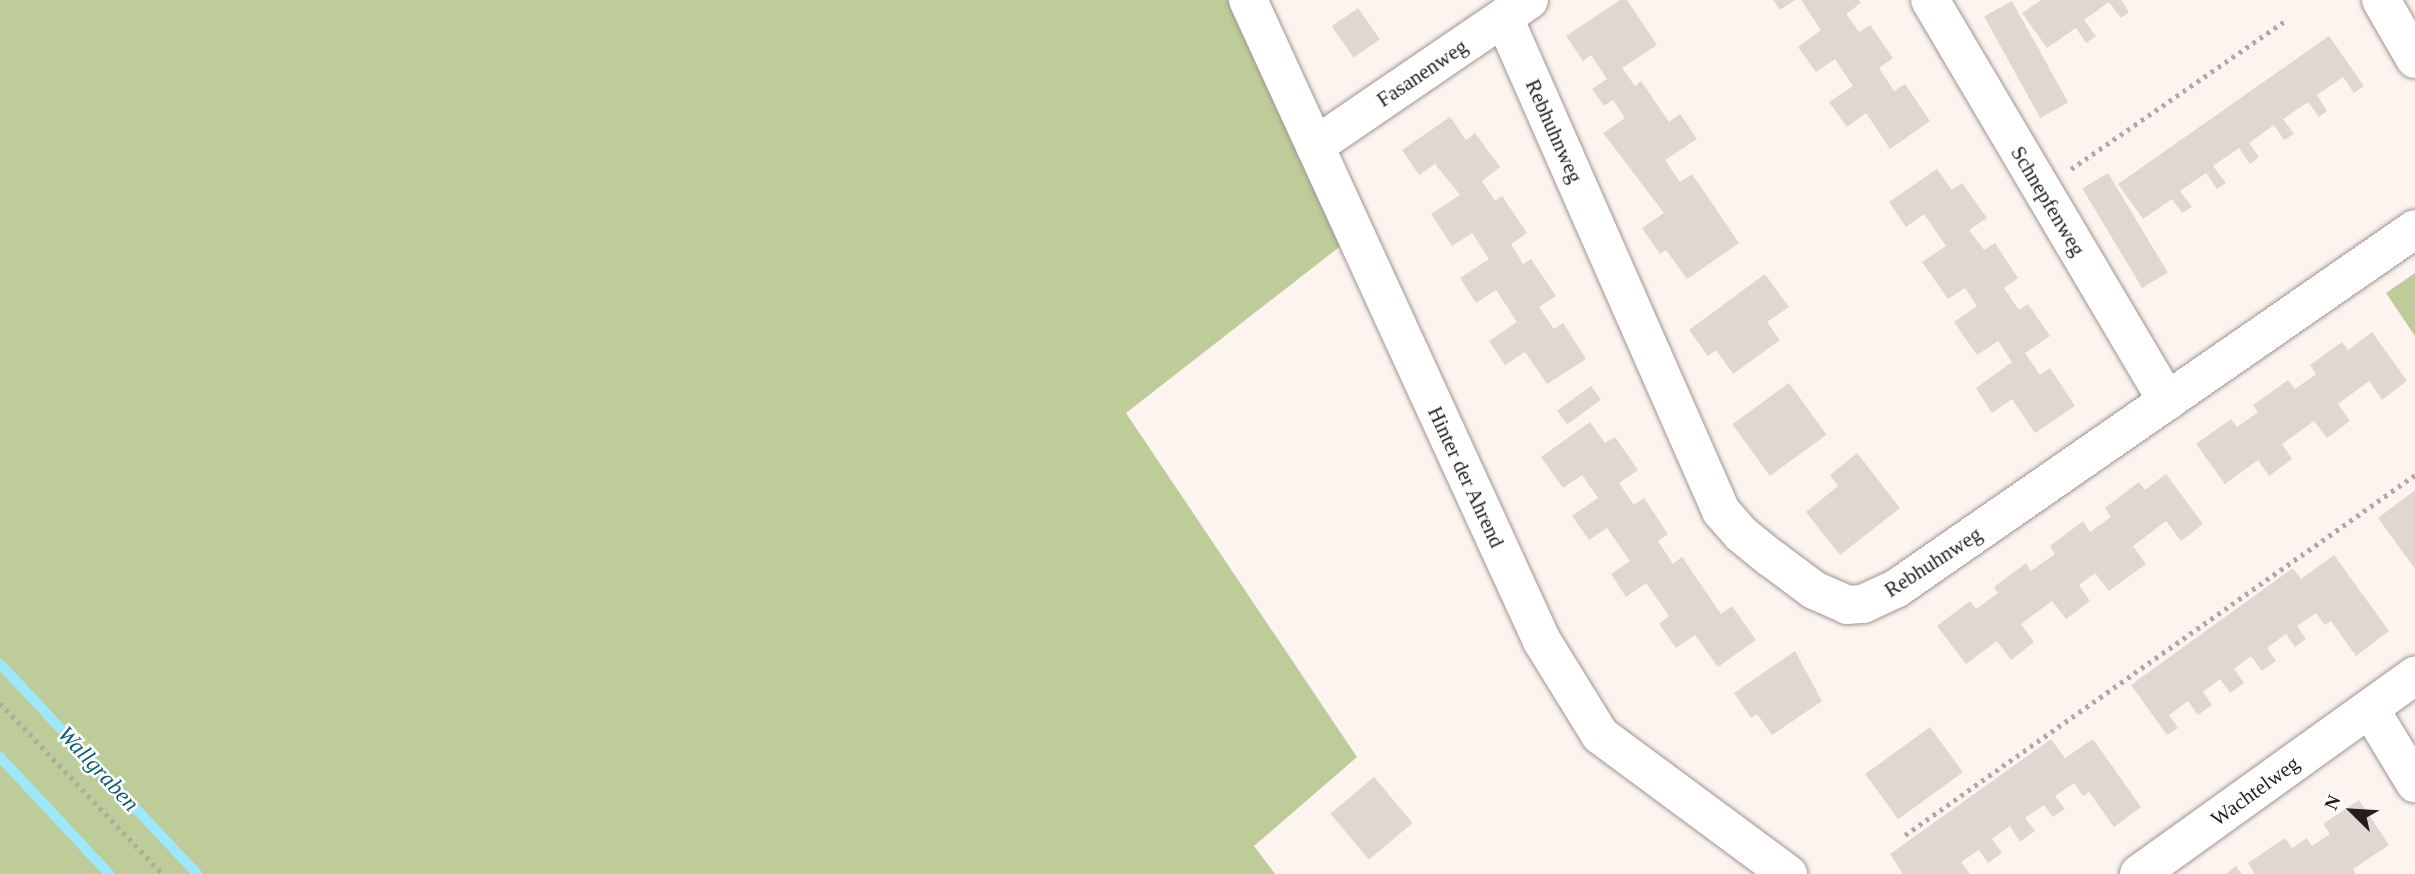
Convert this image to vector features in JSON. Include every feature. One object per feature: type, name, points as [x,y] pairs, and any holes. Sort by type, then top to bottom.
[{"type":"street","name":"Hinter der Ahrend","points":[[1248,0],[1542,641],[1600,735],[1788,874]]},
{"type":"street","name":"Schnepfenweg","points":[[1930,0],[2167,401]]},
{"type":"street","points":[[2381,0],[2415,59]]},
{"type":"street","name":"Fasanenweg","points":[[1315,146],[1516,9]]},
{"type":"street","name":"Rebhuhnweg","points":[[1516,9],[1721,511],[1741,534],[1814,590],[1847,605],[1863,604],[1897,588],[2415,229]]},
{"type":"street","name":"Wachtelweg","points":[[2139,874],[2415,676]]},
{"type":"street","points":[[2370,709],[2415,783]]},
{"type":"path","points":[[2041,189],[2286,20]]},
{"type":"path","points":[[1905,835],[2415,475]]},
{"type":"path","points":[[0,704],[163,874]]},
{"type":"green space","points":[[0,0],[1228,0],[1347,241],[1126,413],[1357,757],[1254,846],[1275,874],[0,874]]},
{"type":"green space","points":[[2415,273],[2415,336],[2386,293]]},
{"type":"building","points":[[1620,0],[1627,0],[1657,45],[1622,68],[1635,86],[1641,81],[1669,122],[1680,114],[1697,139],[1665,160],[1680,182],[1692,174],[1739,243],[1687,279],[1666,250],[1660,254],[1642,228],[1664,213],[1603,133],[1625,118],[1613,100],[1604,106],[1592,89],[1607,79],[1591,55],[1583,61],[1566,36]]},
{"type":"building","points":[[1773,0],[1795,0],[1780,10]]},
{"type":"building","points":[[1801,0],[1859,0],[1861,3],[1846,14],[1859,32],[1870,25],[1893,58],[1879,68],[1894,91],[1905,84],[1930,121],[1890,149],[1866,113],[1847,127],[1829,102],[1853,86],[1835,59],[1816,72],[1798,47],[1821,30]]},
{"type":"building","points":[[2041,0],[2121,0],[2129,12],[2121,18],[2109,2],[2084,20],[2096,36],[2086,43],[2076,28],[2047,48],[2022,13]]},
{"type":"building","points":[[2012,1],[2068,102],[2040,118],[1984,17]]},
{"type":"building","points":[[1358,8],[1380,39],[1354,57],[1332,26]]},
{"type":"building","points":[[2329,36],[2364,86],[2354,93],[2343,77],[2317,95],[2327,111],[2319,117],[2308,102],[2283,119],[2294,134],[2284,140],[2274,125],[2249,143],[2259,157],[2250,164],[2239,148],[2213,166],[2226,183],[2217,189],[2206,173],[2180,191],[2192,207],[2182,213],[2172,199],[2143,219],[2118,184]]},
{"type":"building","points":[[1450,117],[1466,140],[1475,133],[1500,167],[1482,181],[1495,201],[1502,196],[1527,233],[1511,244],[1523,264],[1531,259],[1556,296],[1539,307],[1554,329],[1563,323],[1586,359],[1547,384],[1525,352],[1505,365],[1489,341],[1517,322],[1496,290],[1476,303],[1460,278],[1489,259],[1472,233],[1452,246],[1431,214],[1460,195],[1435,164],[1419,175],[1402,150]]},
{"type":"building","points":[[1937,169],[1952,190],[1962,183],[1987,218],[1969,230],[1984,250],[1995,243],[2018,278],[2004,288],[2019,310],[2028,304],[2050,336],[2025,353],[2040,375],[2050,368],[2075,406],[2035,433],[2012,399],[1992,413],[1976,388],[2012,362],[1998,341],[1977,355],[1954,322],[1977,306],[1965,288],[1948,299],[1922,262],[1946,246],[1924,214],[1906,227],[1889,202]]},
{"type":"building","points":[[2108,173],[2168,272],[2142,288],[2082,188]]},
{"type":"building","points":[[1765,274],[1789,307],[1767,322],[1780,340],[1733,374],[1716,350],[1708,356],[1689,330]]},
{"type":"building","points":[[2372,332],[2407,381],[2382,400],[2369,381],[2338,404],[2350,421],[2327,438],[2314,421],[2282,444],[2292,459],[2269,476],[2258,460],[2225,484],[2196,444],[2231,419],[2237,427],[2258,412],[2253,405],[2288,380],[2295,389],[2316,374],[2310,365],[2342,342],[2348,350]]},
{"type":"building","points":[[1789,383],[1827,435],[1770,476],[1732,424]]},
{"type":"building","points":[[1591,386],[1601,400],[1567,424],[1557,411]]},
{"type":"building","points":[[1590,422],[1605,443],[1615,437],[1638,470],[1619,483],[1634,505],[1644,498],[1668,534],[1658,541],[1673,564],[1682,557],[1721,614],[1732,606],[1756,640],[1718,667],[1695,635],[1676,648],[1659,624],[1669,616],[1646,583],[1626,597],[1611,574],[1630,561],[1607,528],[1589,540],[1572,516],[1598,498],[1582,475],[1563,488],[1541,457]]},
{"type":"building","points":[[1857,453],[1900,508],[1840,555],[1806,512],[1838,486],[1830,475]]},
{"type":"building","points":[[2166,474],[2203,524],[2181,541],[2166,521],[2133,546],[2146,564],[2109,591],[2095,573],[2079,585],[2090,601],[2066,619],[2052,601],[2021,624],[2034,642],[2011,660],[1997,641],[1966,664],[1937,626],[1970,601],[1976,609],[1998,593],[1994,587],[2026,563],[2031,571],[2055,554],[2050,546],[2083,521],[2090,532],[2111,517],[2105,508],[2139,482],[2145,490]]},
{"type":"building","points":[[2415,490],[2415,569],[2378,518]]},
{"type":"building","points":[[2334,555],[2389,631],[2356,656],[2331,621],[2325,625],[2316,613],[2297,626],[2306,639],[2295,647],[2286,634],[2267,648],[2276,661],[2262,671],[2251,656],[2234,669],[2244,683],[2230,693],[2220,679],[2203,692],[2212,705],[2198,715],[2188,701],[2169,715],[2178,728],[2167,735],[2131,685],[2293,568],[2301,579]]},
{"type":"building","points":[[1795,651],[1822,701],[1772,735],[1757,714],[1751,718],[1734,693]]},
{"type":"building","points":[[1930,727],[1963,772],[1898,819],[1865,774]]},
{"type":"building","points":[[2051,739],[2065,758],[2093,739],[2141,807],[2114,827],[2089,792],[2083,796],[2074,783],[2055,796],[2065,809],[2053,817],[2044,805],[2025,818],[2035,831],[2020,842],[2010,826],[1992,839],[2002,853],[1988,863],[1979,850],[1961,862],[1970,874],[1903,874],[1890,854]]},
{"type":"building","points":[[1374,777],[1413,823],[1369,860],[1330,814]]},
{"type":"building","points":[[2359,800],[2389,845],[2353,869],[2356,874],[2255,874],[2248,863],[2285,838],[2292,848],[2307,838],[2312,846],[2330,834],[2323,824]]},
{"type":"building","points":[[2236,866],[2242,874],[2226,874]]},
{"type":"waterway","name":"Wallgraben","points":[[0,664],[197,874]]},
{"type":"waterway","points":[[0,757],[109,874]]}]
